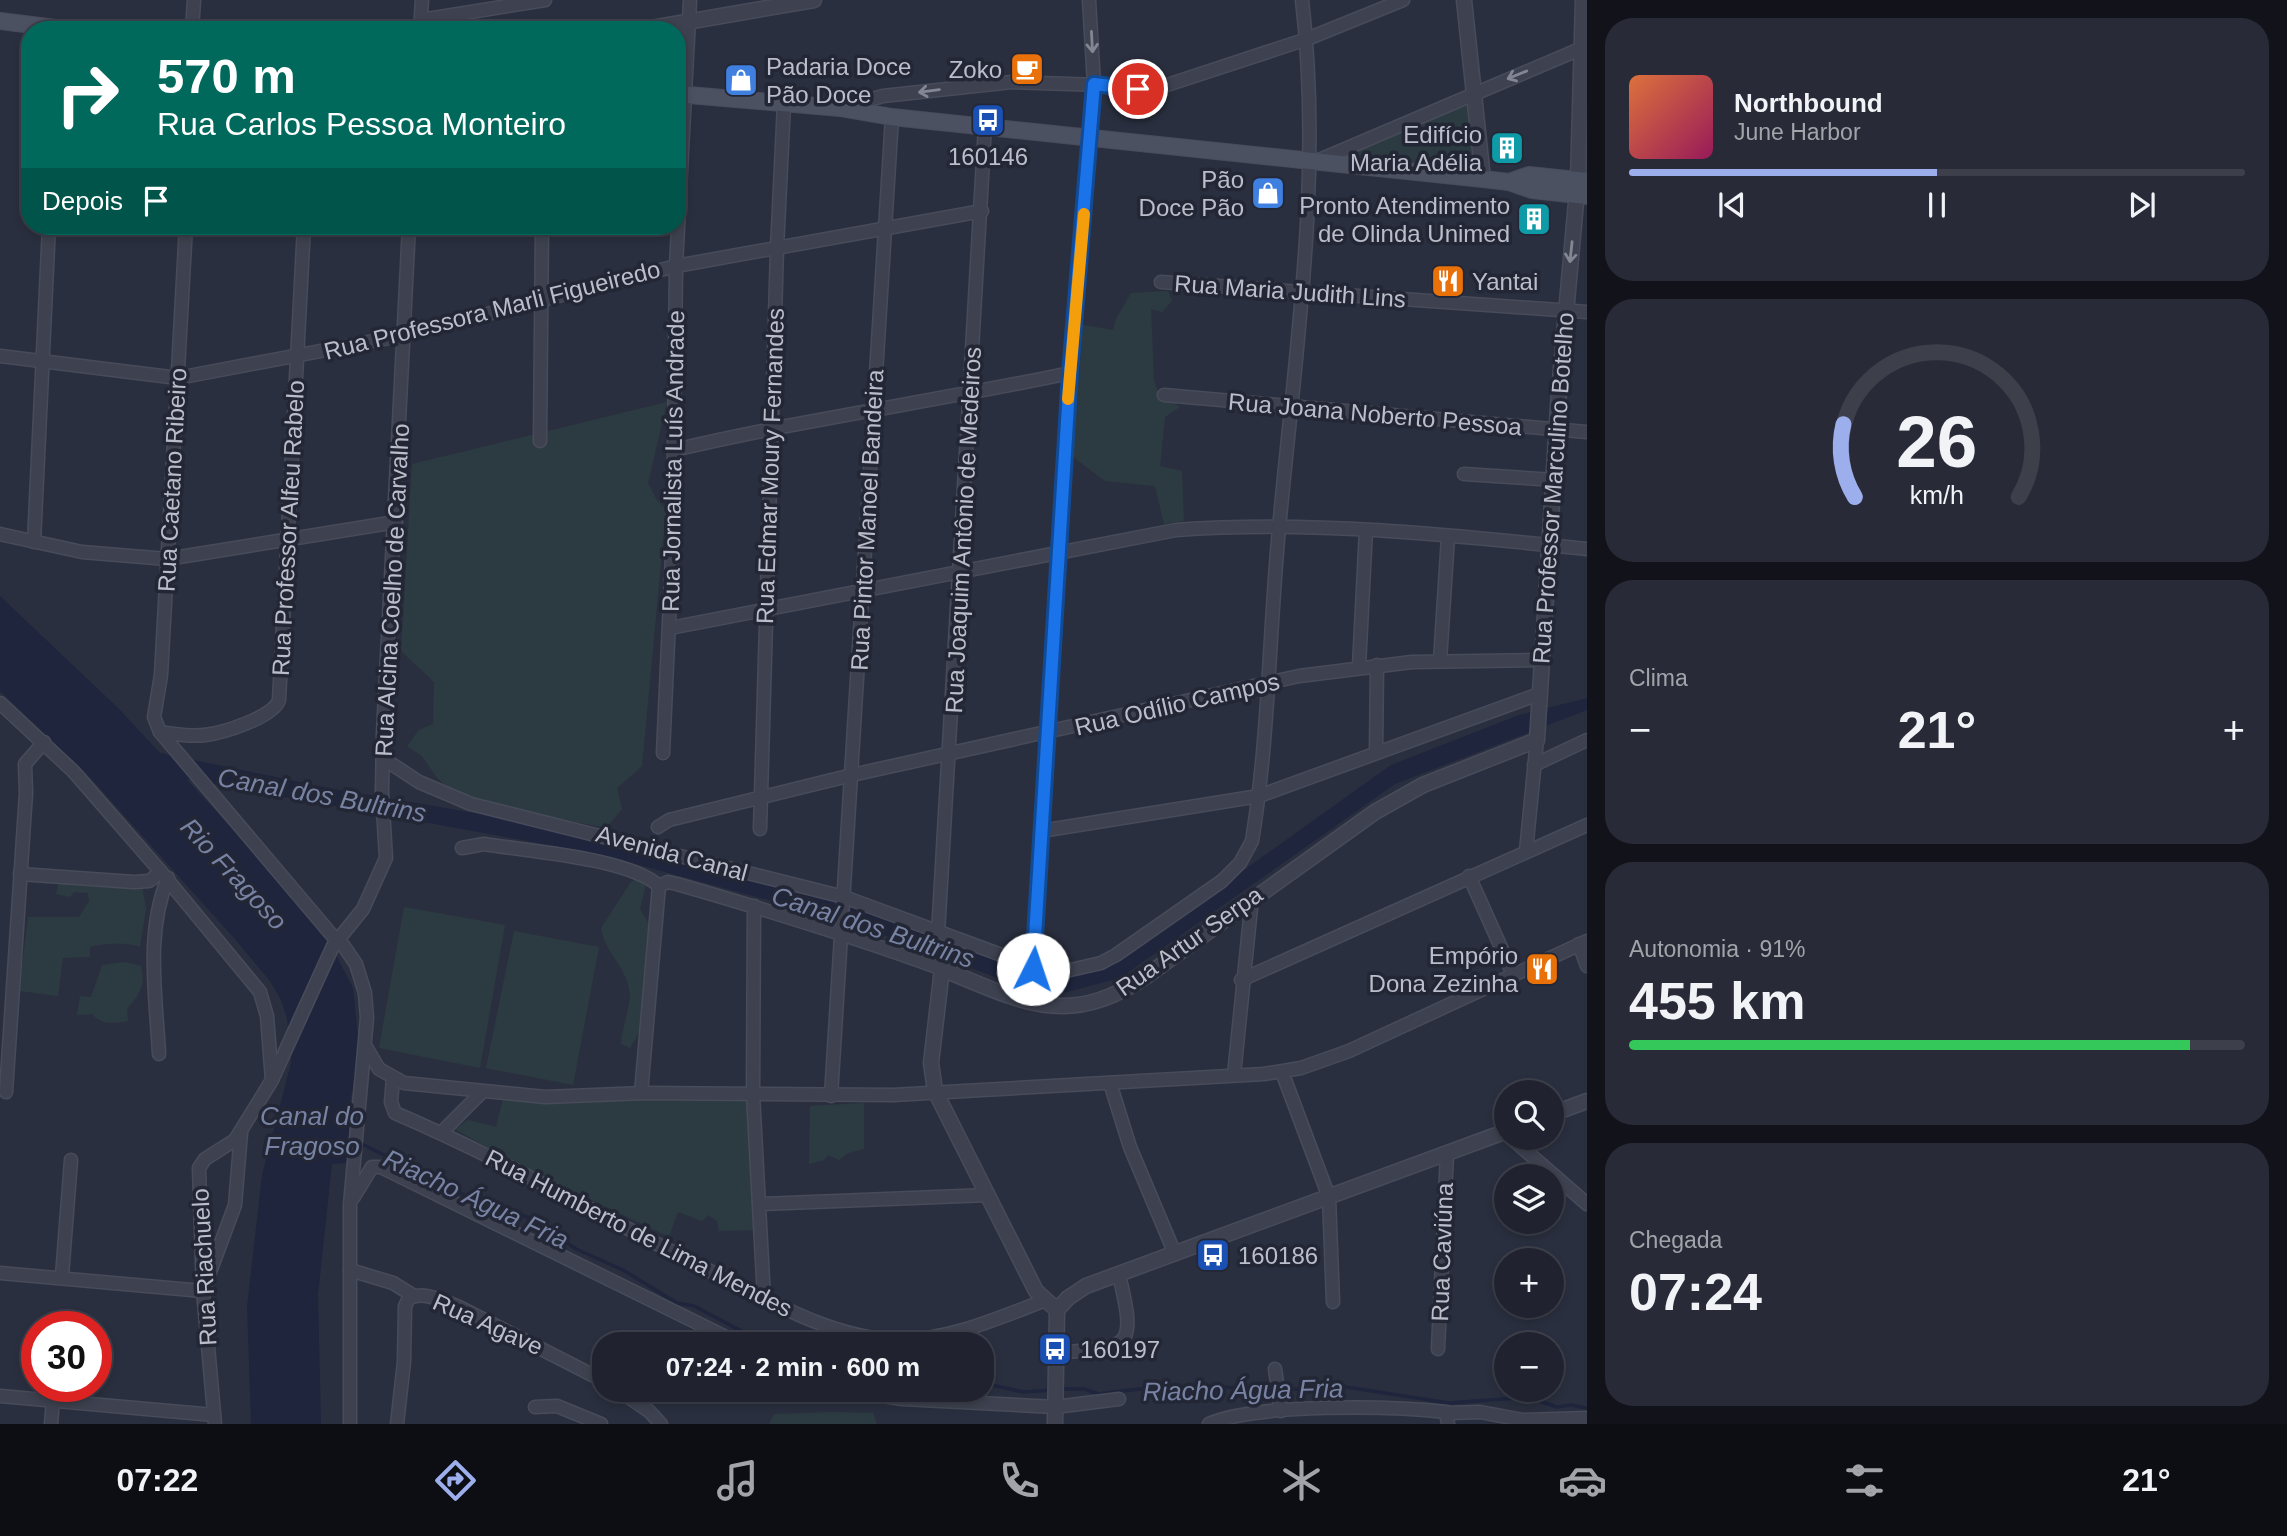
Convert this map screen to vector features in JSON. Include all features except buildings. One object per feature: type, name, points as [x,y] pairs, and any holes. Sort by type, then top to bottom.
[{"type":"main road","points":[[0,21],[21,24]]},
{"type":"main road","points":[[686,95],[839,108],[892,117],[1509,182],[1529,175],[1582,188]]},
{"type":"street","points":[[193,21],[194,0]]},
{"type":"street","points":[[420,21],[422,0]]},
{"type":"street","points":[[440,21],[545,0]]},
{"type":"street","name":"Rua Jornalista Luís Andrade","points":[[686,49],[690,0]]},
{"type":"street","points":[[686,22],[814,0]]},
{"type":"street","points":[[1033,969],[1070,373],[1094,84],[1089,0]]},
{"type":"street","points":[[1259,796],[1270,683],[1279,528],[1304,293],[1312,162],[1307,39],[1302,0]]},
{"type":"street","points":[[839,108],[883,96],[977,85],[1027,82],[1094,84],[1138,89],[1171,85],[1307,39],[1403,0]]},
{"type":"street","points":[[1464,0],[1483,179]]},
{"type":"street","name":"Rua Professor Marculino Botelho","points":[[1526,851],[1537,737],[1565,310],[1582,188],[1580,49],[1583,0]]},
{"type":"street","points":[[1312,162],[1580,49]]},
{"type":"street","name":"Rua Edmar Moury Fernandes","points":[[760,830],[771,427],[784,104]]},
{"type":"street","name":"Rua Pintor Manoel Bandeira","points":[[831,1096],[865,590],[873,410],[892,117]]},
{"type":"street","name":"Rua Joaquim Antônio de Medeiros","points":[[939,934],[972,394],[985,126]]},
{"type":"street","name":"Rua Professora Marli Figueiredo","points":[[0,356],[178,379],[404,335],[676,266],[884,226],[982,211]]},
{"type":"street","points":[[34,542],[48,235]]},
{"type":"street","name":"Rua Caetano Ribeiro","points":[[160,732],[154,717],[161,675],[186,235]]},
{"type":"street","name":"Rua Professor Alfeu Rabelo","points":[[160,732],[207,735],[260,717],[276,708],[279,700],[303,235]]},
{"type":"street","name":"Rua Alcina Coelho de Carvalho","points":[[285,1054],[334,943],[363,909],[386,858],[382,792],[409,235]]},
{"type":"street","points":[[540,441],[539,300],[542,235]]},
{"type":"street","name":"Rua Jornalista Luís Andrade","points":[[663,754],[670,628],[677,235]]},
{"type":"street","name":"Rua Maria Judith Lins","points":[[1161,282],[1587,313]]},
{"type":"street","points":[[674,450],[771,427],[972,394],[1070,373]]},
{"type":"street","name":"Rua Joana Noberto Pessoa","points":[[1164,395],[1587,432]]},
{"type":"street","points":[[1464,474],[1555,480]]},
{"type":"street","points":[[0,534],[105,555],[167,559],[396,522]]},
{"type":"street","points":[[670,628],[765,612],[1058,551],[1175,530],[1366,530],[1587,549]]},
{"type":"street","points":[[1359,666],[1366,530]]},
{"type":"street","points":[[1440,661],[1448,537]]},
{"type":"street","name":"Rua Odílio Campos","points":[[657,827],[668,820],[852,775],[1359,666],[1440,661],[1542,660]]},
{"type":"street","points":[[1376,753],[1377,665]]},
{"type":"street","points":[[1041,831],[1259,796],[1376,753],[1539,699]]},
{"type":"street","points":[[0,703],[44,742],[164,875],[260,992],[267,1016],[272,1080]]},
{"type":"street","points":[[160,732],[334,943],[353,957],[361,977],[367,1018],[349,1205],[350,1424]]},
{"type":"street","name":"Rua Artur Serpa","points":[[659,886],[668,882],[677,884],[841,927],[1036,1006],[1088,1003],[1135,984],[1252,898],[1404,795],[1537,737]]},
{"type":"street","points":[[1534,765],[1587,740]]},
{"type":"street","points":[[6,1091],[25,764],[44,742]]},
{"type":"street","name":"Avenida Canal","points":[[384,759],[433,789],[494,811],[592,832],[844,899],[1053,974],[1108,960],[1200,899],[1233,872],[1250,847],[1259,796]]},
{"type":"street","points":[[1241,980],[1587,825]]},
{"type":"street","points":[[462,848],[484,844],[621,867],[649,877],[659,886],[641,1093]]},
{"type":"street","points":[[20,874],[134,882],[149,881],[164,875]]},
{"type":"street","points":[[159,1054],[153,972],[158,902],[164,875]]},
{"type":"street","points":[[1469,876],[1513,974]]},
{"type":"street","points":[[1234,1075],[1241,980],[1252,898]]},
{"type":"street","points":[[754,906],[753,1094],[764,1298]]},
{"type":"street","points":[[366,1045],[379,1069],[393,1079],[427,1087],[545,1097],[641,1093],[831,1096],[1166,1081],[1282,1072],[1349,1051],[1583,943],[1587,966]]},
{"type":"street","points":[[942,970],[931,1063],[935,1091],[1036,1291],[1051,1305],[1057,1353],[1055,1424]]},
{"type":"street","name":"Rua Riachuelo","points":[[215,1419],[203,1291],[200,1164],[232,1142],[241,1131],[285,1054]]},
{"type":"street","points":[[1282,1072],[1329,1197],[1332,1302]]},
{"type":"street","name":"Rua Humberto de Lima Mendes","points":[[393,1079],[391,1102],[394,1113],[442,1132],[764,1298],[850,1334],[907,1340],[1051,1305],[1086,1286],[1494,1138]]},
{"type":"street","points":[[1110,1083],[1130,1147],[1175,1254]]},
{"type":"street","points":[[442,1132],[481,1093]]},
{"type":"street","points":[[1564,1110],[1587,1101]]},
{"type":"street","points":[[0,1273],[62,1276],[203,1291],[235,1205],[241,1131]]},
{"type":"street","points":[[1525,1150],[1587,1204]]},
{"type":"street","name":"Rua Caviúna","points":[[1438,1349],[1447,1154]]},
{"type":"street","points":[[62,1276],[71,1160]]},
{"type":"street","points":[[349,1205],[366,1174],[372,1167],[381,1167],[716,1332]]},
{"type":"street","points":[[759,1204],[988,1195]]},
{"type":"street","points":[[350,1270],[393,1283],[414,1296]]},
{"type":"street","points":[[1057,1353],[1115,1348],[1123,1342],[1128,1329],[1119,1275]]},
{"type":"street","name":"Rua Agave","points":[[397,1424],[404,1362],[405,1306],[408,1298],[414,1296],[425,1296],[457,1306],[592,1375]]},
{"type":"street","points":[[1275,1369],[1281,1411]]},
{"type":"street","points":[[0,1396],[21,1398]]},
{"type":"street","points":[[968,1402],[1055,1406],[1119,1399]]},
{"type":"street","points":[[51,1424],[53,1402]]},
{"type":"street","points":[[70,1402],[215,1419]]},
{"type":"street","points":[[637,1402],[649,1410],[661,1424]]},
{"type":"street","points":[[535,1407],[557,1406],[601,1424]]},
{"type":"street","points":[[1209,1424],[1224,1418],[1281,1411],[1392,1408],[1448,1418],[1480,1412],[1523,1420],[1587,1418]]},
{"type":"shaded area","points":[[1468,101],[1473,167],[1341,157]]},
{"type":"shaded area","points":[[1168,291],[1172,301],[1162,312],[1151,309],[1154,380],[1161,402],[1170,400],[1180,407],[1165,417],[1160,466],[1182,471],[1184,521],[1164,524],[1155,486],[1105,481],[1073,457],[1083,325],[1113,330],[1115,321],[1131,293]]},
{"type":"shaded area","points":[[667,402],[648,483],[656,499],[666,509],[642,766],[617,788],[622,809],[606,828],[459,799],[437,778],[422,756],[407,746],[419,730],[433,724],[434,682],[401,651],[412,464]]},
{"type":"shaded area","points":[[60,877],[142,886],[146,908],[140,947],[102,945],[90,947],[90,957],[63,958],[58,996],[19,991],[28,917],[79,917],[89,901],[88,893],[74,892],[70,897],[56,894]]},
{"type":"shaded area","points":[[638,878],[647,880],[640,909],[648,923],[649,983],[647,1018],[630,1048],[621,1044],[630,998],[628,984],[607,946],[601,928],[631,882]]},
{"type":"shaded area","points":[[404,907],[505,925],[480,1068],[379,1048]]},
{"type":"shaded area","points":[[514,931],[599,947],[573,1085],[486,1068]]},
{"type":"shaded area","points":[[125,962],[141,966],[143,979],[135,999],[127,1009],[128,1021],[108,1023],[92,1014],[77,1015],[80,996],[91,997],[102,965]]},
{"type":"shaded area","points":[[753,1094],[754,1230],[719,1231],[717,1221],[708,1215],[702,1221],[678,1212],[669,1237],[513,1162],[455,1129],[468,1120],[496,1127],[503,1099]]},
{"type":"shaded area","points":[[864,1103],[864,1149],[848,1153],[839,1160],[828,1155],[824,1160],[809,1164],[810,1106]]},
{"type":"shaded area","points":[[873,1413],[877,1424],[769,1424],[774,1414]]},
{"type":"water","name":"Canal do Fragoso","points":[[0,596],[119,709],[160,753],[328,788],[580,831],[851,904],[1050,979],[1111,965],[1391,765],[1519,715],[1587,698],[1587,710],[1395,784],[1120,978],[1048,997],[849,922],[599,854],[186,779],[317,919],[353,988],[360,1057],[347,1114],[350,1118],[347,1163],[332,1164],[318,1295],[321,1424],[251,1424],[247,1307],[262,1175],[291,1063],[287,1018],[270,981],[233,937],[87,774],[0,691]]},
{"type":"waterway","name":"Riacho Água Fria","points":[[360,1143],[466,1196],[530,1218],[576,1249],[623,1270],[677,1303],[694,1306],[743,1332]]},
{"type":"waterway","name":"Riacho Água Fria","points":[[1281,1388],[1308,1390],[1327,1384],[1449,1403],[1528,1397],[1557,1407],[1571,1405],[1587,1408]]},
{"type":"waterway","name":"Riacho Água Fria","points":[[994,1386],[1023,1392],[1053,1390]]},
{"type":"waterway","name":"Riacho Água Fria","points":[[1060,1389],[1084,1389],[1099,1394],[1177,1387],[1231,1387],[1255,1393],[1273,1390]]},
{"type":"slow traffic","points":[[1068,399],[1084,214]]},
{"type":"place","name":"Zoko","points":[[1027,69]]},
{"type":"place","name":"Padaria Doce Pão Doce","points":[[741,80]]},
{"type":"place","name":"160146","points":[[988,120]]},
{"type":"place","name":"Edifício Maria Adélia","points":[[1507,148]]},
{"type":"place","name":"Pão Doce Pão","points":[[1268,193]]},
{"type":"place","name":"Pronto Atendimento de Olinda Unimed","points":[[1534,219]]},
{"type":"place","name":"Yantai","points":[[1448,281]]},
{"type":"place","name":"Empório Dona Zezinha","points":[[1542,969]]},
{"type":"place","name":"160186","points":[[1213,1255]]},
{"type":"place","name":"160197","points":[[1055,1349]]},
{"type":"route","points":[[1033,969],[1070,373],[1094,84],[1138,89]]},
{"type":"water label","name":"Canal dos Bultrins","points":[[322,795]]},
{"type":"water label","name":"Rio Fragoso","points":[[234,874]]},
{"type":"water label","name":"Canal dos Bultrins","points":[[873,927]]}]
